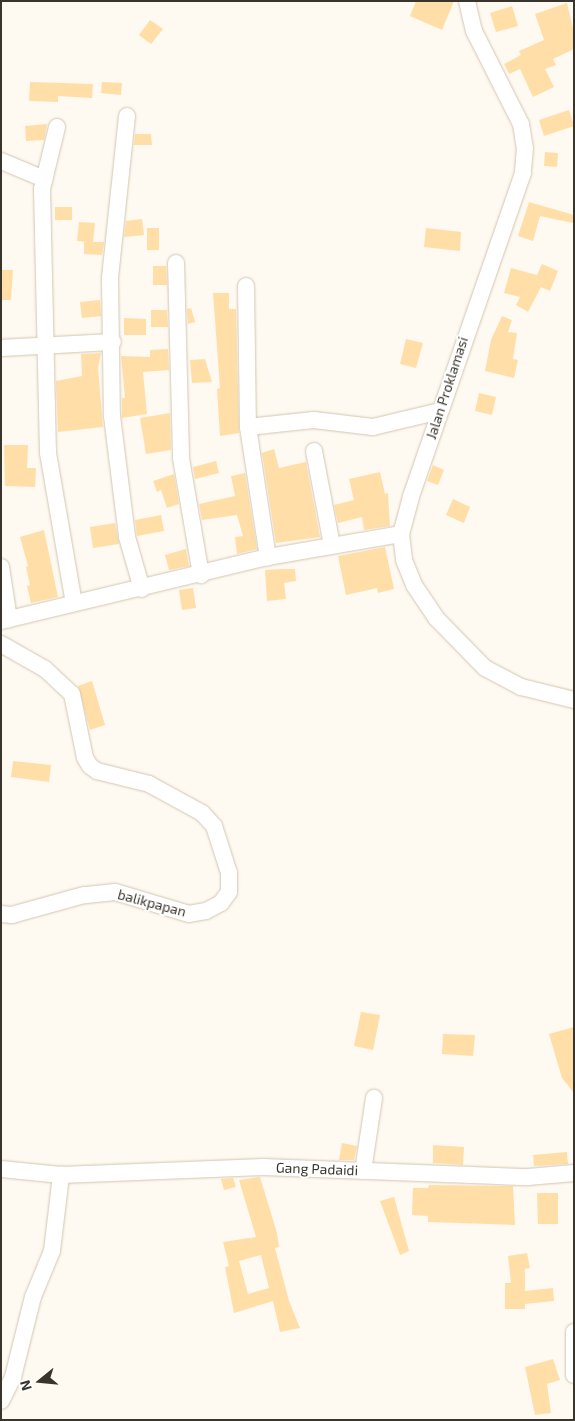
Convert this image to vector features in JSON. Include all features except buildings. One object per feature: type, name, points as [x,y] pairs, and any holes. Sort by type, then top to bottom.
[{"type":"street","name":"Jalan Proklamasi","points":[[467,1],[474,31],[520,124],[524,156],[523,172],[440,411],[401,534],[404,560],[414,586],[459,644],[484,668],[521,687],[574,700]]},
{"type":"street","points":[[127,116],[113,233],[112,416],[127,537],[142,589]]},
{"type":"street","points":[[57,126],[44,179],[42,258],[48,453],[74,603]]},
{"type":"street","points":[[1,161],[44,179]]},
{"type":"street","points":[[176,263],[181,458],[201,575]]},
{"type":"street","points":[[246,286],[248,427],[268,557]]},
{"type":"street","points":[[1,348],[113,342]]},
{"type":"street","points":[[248,427],[314,420],[373,427],[440,411]]},
{"type":"street","points":[[314,451],[332,545]]},
{"type":"street","points":[[1,567],[5,620],[201,575],[268,557],[401,534]]},
{"type":"street","name":"balikpapan","points":[[1,644],[45,669],[72,694],[85,758],[98,771],[149,784],[202,813],[214,826],[222,845],[229,873],[229,892],[221,903],[206,911],[189,914],[115,892],[84,895],[12,915],[1,914]]},
{"type":"street","points":[[363,1170],[374,1098]]},
{"type":"street","name":"Gang Padaidi","points":[[1,1169],[61,1174],[263,1167],[528,1177],[574,1173]]},
{"type":"street","points":[[1,1401],[13,1378],[33,1297],[52,1251],[61,1174]]},
{"type":"street","points":[[574,1332],[574,1375]]}]
